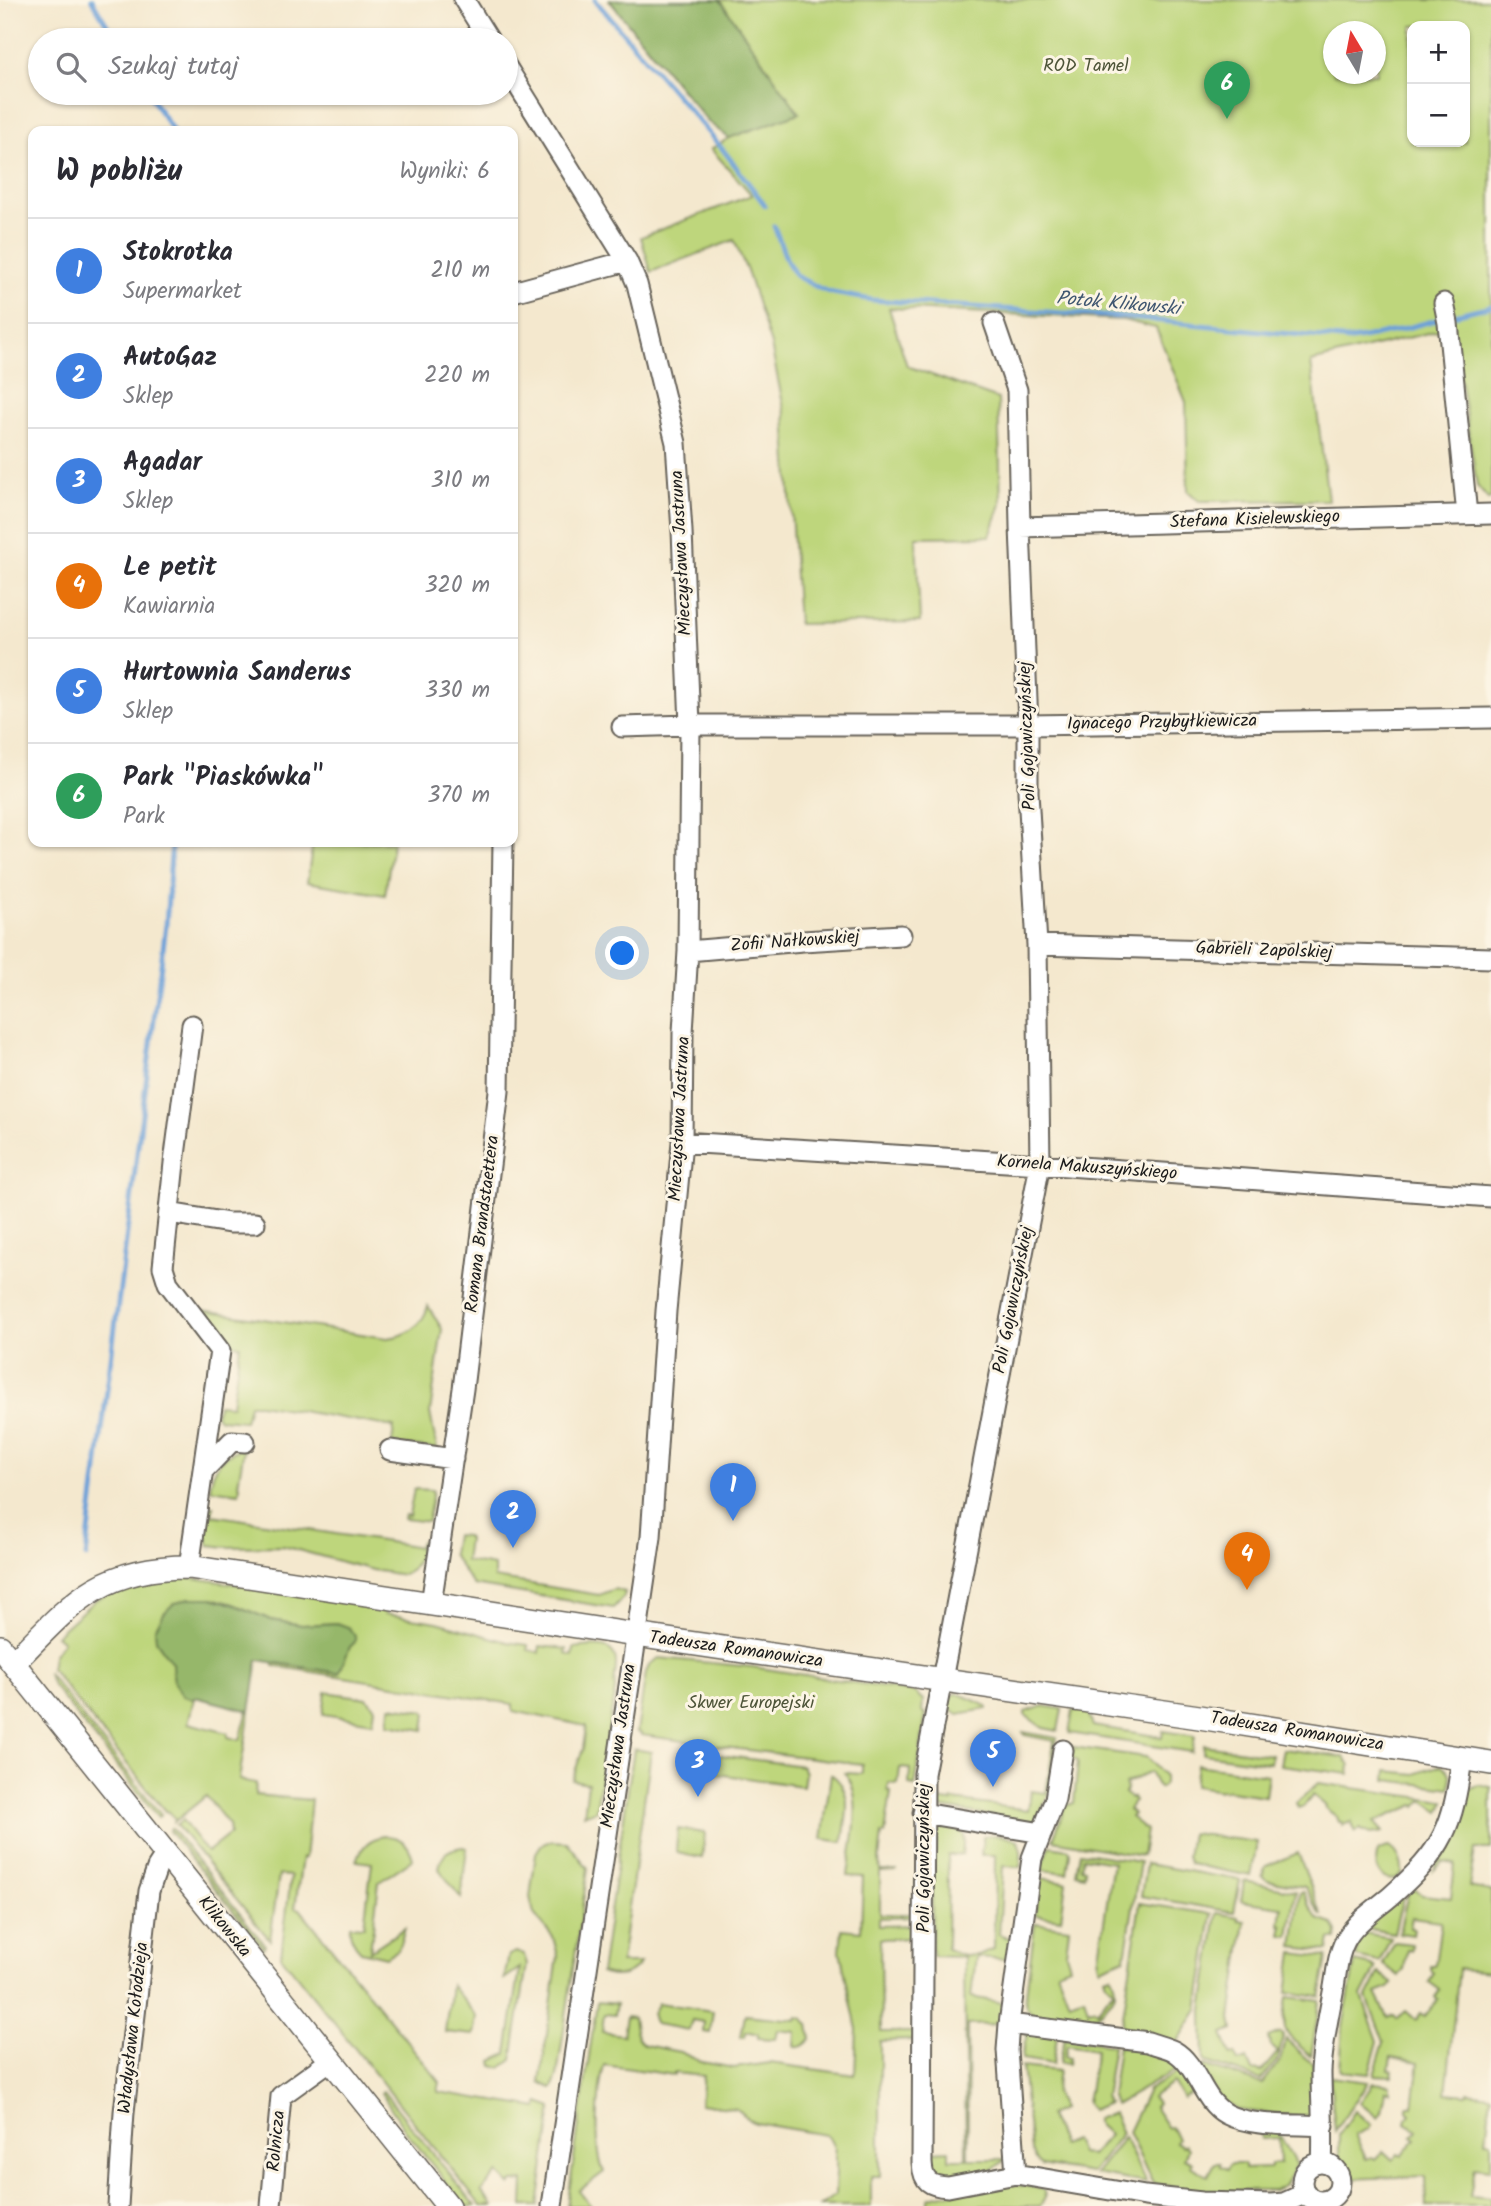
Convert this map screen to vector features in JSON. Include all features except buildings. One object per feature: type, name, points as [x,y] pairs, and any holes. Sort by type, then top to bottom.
[{"type":"street","points":[[464,0],[482,28]]},
{"type":"street","name":"Mieczysława Jastruna","points":[[518,85],[627,261],[637,284],[676,443],[690,725],[688,951],[683,1032],[682,1142],[666,1311],[651,1537],[552,2206]]},
{"type":"street","points":[[518,291],[627,261]]},
{"type":"street","points":[[1446,311],[1467,514]]},
{"type":"street","name":"Poli Gojawiczyńskiej","points":[[994,323],[1017,390],[1028,792],[1037,945],[1040,1164],[924,1774],[922,2172],[929,2184],[948,2187],[1016,2174]]},
{"type":"street","name":"Stefana Kisielewskiego","points":[[1020,527],[1491,514]]},
{"type":"street","name":"Ignacego Przybyłkiewicza","points":[[622,727],[1491,718]]},
{"type":"street","name":"Romana Brandstaettera","points":[[431,1604],[452,1465],[499,1091],[503,847]]},
{"type":"street","name":"Zofii Nałkowskiej","points":[[688,951],[901,935]]},
{"type":"street","name":"Gabrieli Zapolskiej","points":[[1037,945],[1491,958]]},
{"type":"street","points":[[189,1567],[220,1352],[168,1283],[163,1267],[192,1024]]},
{"type":"street","name":"Kornela Makuszyńskiego","points":[[682,1142],[1040,1164],[1491,1197]]},
{"type":"street","points":[[169,1213],[229,1223],[255,1223]]},
{"type":"street","points":[[203,1471],[232,1441],[246,1436],[218,1427],[209,1432]]},
{"type":"street","points":[[389,1456],[452,1465]]},
{"type":"street","name":"Tadeusza Romanowicza","points":[[6,1655],[91,1590],[149,1569],[189,1567],[1491,1763]]},
{"type":"street","name":"Klikowska","points":[[6,1655],[448,2206]]},
{"type":"street","points":[[1063,1750],[1055,1799],[1032,1858],[1009,2024],[1007,2050],[1016,2174],[1202,2203],[1284,2203],[1306,2193]]},
{"type":"street","points":[[1322,2163],[1322,2068],[1342,1948],[1354,1928],[1409,1880],[1434,1853],[1446,1834],[1462,1758]]},
{"type":"street","points":[[923,1814],[1042,1833]]},
{"type":"street","name":"Władysława Kołodzieja","points":[[118,2206],[124,2112],[149,1891],[157,1868],[166,1854]]},
{"type":"street","points":[[1009,2024],[1148,2042],[1164,2047],[1182,2057],[1218,2108],[1226,2114],[1255,2122],[1324,2126]]},
{"type":"street","name":"Rolnicza","points":[[271,2206],[281,2096],[331,2060]]},
{"type":"street","points":[[1322,2163],[1334,2168],[1340,2178],[1335,2195],[1325,2203],[1314,2200],[1306,2193],[1302,2182],[1311,2166],[1322,2163]]},
{"type":"green space","points":[[609,0],[720,0],[799,113],[729,138],[707,121]]},
{"type":"green space","name":"ROD Tamel","points":[[720,0],[1491,0],[1491,499],[1477,486],[1452,327],[1311,362],[1328,500],[1199,501],[1188,491],[1186,402],[1156,328],[1123,320],[889,308],[907,366],[998,399],[1001,504],[990,536],[916,537],[920,622],[798,624],[785,414],[771,345],[747,271],[734,240],[651,272],[641,237],[752,195],[711,149],[729,138],[799,113]]},
{"type":"green space","points":[[312,847],[392,847],[385,895],[307,882]]},
{"type":"green space","points":[[428,1306],[442,1329],[430,1413],[437,1449],[392,1444],[394,1427],[260,1404],[249,1404],[245,1421],[220,1419],[216,1415],[218,1404],[232,1405],[240,1345],[219,1341],[197,1309],[387,1338],[408,1333],[422,1320]]},
{"type":"green space","points":[[244,1448],[239,1493],[210,1489],[213,1474],[220,1462],[236,1450]]},
{"type":"green space","points":[[414,1489],[433,1490],[428,1522],[404,1519],[405,1515],[409,1516]]},
{"type":"green space","points":[[213,1506],[212,1515],[418,1547],[422,1540],[419,1557],[411,1570],[403,1575],[372,1570],[283,1546],[209,1545],[204,1526],[208,1507]]},
{"type":"green space","points":[[455,1535],[466,1536],[468,1539],[465,1561],[494,1566],[494,1578],[599,1595],[614,1589],[625,1592],[624,1597],[613,1608],[473,1585],[452,1554]]},
{"type":"green space","points":[[179,1576],[385,1608],[385,1614],[437,1622],[507,1642],[528,1645],[528,1650],[539,1652],[540,1646],[567,1649],[566,1654],[573,1656],[574,1648],[601,1647],[612,1652],[615,1657],[615,1689],[596,1810],[584,1815],[588,1783],[572,1780],[583,1749],[586,1726],[513,1711],[513,1704],[274,1666],[274,1663],[339,1673],[350,1646],[337,1623],[302,1625],[271,1620],[213,1598],[188,1598],[156,1640],[172,1663],[174,1683],[183,1696],[194,1699],[188,1723],[228,1733],[228,1737],[240,1740],[248,1710],[250,1711],[239,1780],[256,1783],[255,1795],[311,1800],[305,1858],[302,1858],[295,1908],[300,1909],[440,2082],[438,2092],[538,2108],[539,2103],[552,2108],[538,2206],[523,2206],[524,2181],[510,2185],[498,2173],[481,2191],[493,2206],[481,2206],[281,1956],[291,1876],[279,1875],[270,1940],[176,1825],[182,1820],[207,1852],[230,1834],[229,1825],[206,1796],[174,1822],[175,1818],[165,1811],[51,1669],[53,1656],[63,1641],[56,1635],[95,1600],[127,1586]]},
{"type":"green space","points":[[188,1598],[212,1598],[271,1620],[302,1625],[337,1623],[348,1627],[355,1636],[355,1642],[350,1647],[339,1673],[258,1660],[250,1711],[195,1697],[194,1699],[183,1696],[174,1683],[172,1663],[156,1640],[155,1629],[173,1604]]},
{"type":"green space","name":"Skwer Europejski","points":[[659,1658],[753,1667],[914,1692],[923,1700],[922,1712],[926,1713],[915,1786],[909,1785],[910,1769],[900,1768],[898,1784],[889,1783],[888,1791],[891,1792],[879,1859],[880,1871],[898,1871],[880,1872],[880,1914],[915,1914],[915,1917],[878,1918],[878,1926],[915,1925],[915,1938],[880,1939],[881,2032],[915,2032],[915,2040],[880,2041],[880,2176],[871,2176],[871,2206],[820,2206],[835,2195],[834,2147],[826,2135],[756,2123],[736,2109],[700,2104],[703,2076],[674,2075],[604,2065],[598,2104],[598,2135],[604,2172],[579,2191],[591,2206],[567,2206],[597,2002],[616,2004],[614,2015],[604,2014],[602,2032],[623,2035],[626,2017],[633,2018],[637,2037],[645,2045],[680,2052],[702,2062],[734,2068],[770,2063],[855,2075],[857,2029],[840,1951],[842,1929],[861,1931],[863,1877],[848,1876],[856,1808],[851,1783],[845,1773],[862,1774],[862,1764],[641,1735],[637,1732],[646,1672],[650,1664]]},
{"type":"green space","points":[[47,1672],[161,1815],[158,1817],[53,1686]]},
{"type":"green space","points":[[326,1692],[367,1698],[375,1708],[373,1722],[323,1714]]},
{"type":"green space","points":[[957,1693],[987,1706],[987,1709],[958,1714],[944,1708],[950,1696]]},
{"type":"green space","points":[[391,1706],[424,1711],[424,1730],[388,1724]]},
{"type":"green space","points":[[1044,1706],[1062,1709],[1058,1731],[1043,1728],[1025,1715],[1025,1712]]},
{"type":"green space","points":[[1073,1710],[1088,1712],[1093,1726],[1162,1737],[1163,1731],[1195,1736],[1192,1752],[1069,1733]]},
{"type":"green space","points":[[1023,1732],[1057,1738],[1049,1793],[1036,1821],[937,1807],[932,1800],[953,1800],[1028,1810],[1031,1791],[1046,1793],[1054,1741],[1024,1735]]},
{"type":"green space","points":[[1204,1745],[1271,1755],[1270,1763],[1203,1754]]},
{"type":"green space","points":[[1073,1747],[1146,1757],[1164,1775],[1164,1784],[1160,1788],[1150,1772],[1125,1784],[1125,1793],[1135,1801],[1128,1810],[1133,1814],[1130,1817],[1146,1830],[1142,1856],[1053,1840],[1065,1806],[1074,1803],[1078,1761],[1072,1758]]},
{"type":"green space","points":[[634,1749],[651,1752],[621,1963],[640,1963],[623,1976],[612,1976],[601,1973]]},
{"type":"green space","points":[[1283,1749],[1344,1757],[1350,1765],[1349,1774],[1280,1765]]},
{"type":"green space","points":[[720,1755],[802,1766],[805,1773],[803,1786],[717,1774]]},
{"type":"green space","points":[[1197,1765],[1268,1775],[1265,1796],[1194,1786]]},
{"type":"green space","points":[[1441,1765],[1449,1772],[1450,1788],[1386,1780],[1387,1771],[1415,1774]]},
{"type":"green space","points":[[831,1774],[839,1781],[846,1796],[847,1813],[843,1842],[822,1839]]},
{"type":"green space","points":[[1318,1783],[1445,1801],[1440,1812],[1423,1800],[1417,1807],[1415,1805],[1374,1822],[1383,1832],[1370,1834],[1360,1829],[1356,1832],[1351,1822],[1343,1825],[1313,1795],[1304,1806],[1298,1808],[1296,1803]]},
{"type":"green space","points":[[1478,1785],[1491,1787],[1491,1849],[1475,1849],[1469,1887],[1491,1891],[1491,1972],[1459,1969],[1446,2093],[1491,2095],[1486,2140],[1491,2141],[1491,2169],[1475,2167],[1470,2196],[1491,2198],[1491,2206],[1426,2206],[1425,2176],[1347,2179],[1339,2158],[1339,2135],[1355,2111],[1371,2125],[1355,2135],[1366,2159],[1375,2159],[1383,2151],[1393,2160],[1398,2154],[1402,2156],[1416,2139],[1412,2136],[1417,2130],[1406,2123],[1411,2114],[1408,2106],[1413,2106],[1419,2062],[1391,2057],[1389,2069],[1393,2070],[1392,2076],[1374,2075],[1384,2042],[1367,1997],[1379,1973],[1393,1983],[1389,1988],[1376,1993],[1388,2018],[1394,2016],[1397,2019],[1406,2011],[1416,2020],[1421,2013],[1425,2016],[1438,1999],[1435,1997],[1440,1990],[1429,1982],[1434,1973],[1431,1966],[1435,1966],[1441,1921],[1412,1917],[1410,1928],[1414,1929],[1413,1935],[1399,1933],[1409,1889],[1413,1888],[1422,1895],[1451,1898],[1455,1864],[1443,1862],[1434,1870],[1436,1864],[1451,1849],[1465,1791]]},
{"type":"green space","points":[[941,1827],[958,1829],[964,1835],[962,1855],[948,1855],[947,1949],[958,1953],[973,1955],[994,1949],[995,1855],[981,1855],[983,1837],[1006,1836],[1018,1841],[1021,1851],[1021,1867],[1003,1866],[999,1934],[1011,1939],[1009,1959],[976,1957],[971,1997],[1003,2003],[1000,2024],[967,2025],[968,2159],[1006,2159],[992,2170],[942,2176],[932,2168],[931,2151],[949,2150],[949,2159],[966,2159],[964,1957],[932,1956],[932,1831]]},
{"type":"green space","points":[[171,1828],[265,1945],[263,1948],[169,1831]]},
{"type":"green space","points":[[678,1829],[705,1833],[702,1858],[678,1853]]},
{"type":"green space","points":[[1191,1833],[1257,1842],[1251,1876],[1190,1864],[1187,1857]]},
{"type":"green space","points":[[385,1836],[396,1837],[404,1842],[413,1859],[379,1882],[370,1951],[405,1928],[398,1950],[386,1957],[361,1951],[352,1939],[350,1929],[350,1925],[364,1926],[372,1863],[357,1861],[359,1855],[367,1843]]},
{"type":"green space","points":[[550,1841],[567,1842],[588,1868],[557,2076],[551,2088],[540,2082],[558,1956],[553,1937],[534,1914],[530,1897],[536,1853],[541,1845]]},
{"type":"green space","points":[[1050,1846],[1069,1849],[1067,1873],[1041,1870]]},
{"type":"green space","points":[[1388,1847],[1397,1854],[1402,1870],[1402,1874],[1390,1880],[1380,1874],[1376,1862],[1379,1850]]},
{"type":"green space","points":[[467,1848],[461,1898],[439,1869],[441,1859],[446,1853]]},
{"type":"green space","points":[[1080,1852],[1140,1862],[1125,1958],[1100,1968],[1098,1962],[1113,1862],[1083,1857],[1081,1868],[1085,1869],[1084,1875],[1076,1873]]},
{"type":"green space","points":[[1298,1853],[1322,1915],[1305,1887],[1267,1880],[1262,1876],[1266,1866]]},
{"type":"green space","points":[[1146,1864],[1240,1880],[1234,1912],[1141,1896]]},
{"type":"green space","points":[[1040,1878],[1066,1882],[1061,1919],[1035,1915]]},
{"type":"green space","points":[[1244,1881],[1296,1891],[1289,1936],[1281,1935],[1282,1907],[1241,1901]]},
{"type":"green space","points":[[1300,1892],[1303,1892],[1317,1919],[1333,1924],[1337,1932],[1336,1939],[1330,1939],[1328,1951],[1293,1947]]},
{"type":"green space","points":[[1404,1892],[1394,1933],[1363,1928]]},
{"type":"green space","points":[[1140,1903],[1212,1914],[1198,2010],[1176,2044],[1121,2030]]},
{"type":"green space","points":[[1217,1913],[1245,1921],[1231,2018],[1233,2030],[1223,2034],[1231,2055],[1235,2054],[1238,2062],[1247,2059],[1252,2071],[1261,2072],[1278,2052],[1270,2045],[1268,2038],[1281,2033],[1283,2036],[1278,2059],[1261,2080],[1204,2061],[1203,2010]]},
{"type":"green space","points":[[1035,1923],[1069,1928],[1066,1953],[1070,1966],[1057,1971],[1069,2002],[1084,1997],[1088,2010],[1094,2008],[1097,2011],[1114,1990],[1104,1977],[1111,1975],[1115,1992],[1111,2002],[1083,2025],[1030,2017],[1031,2012],[1025,2002]]},
{"type":"green space","points":[[1359,1932],[1391,1938],[1379,1962],[1356,1957],[1357,1948],[1347,1947]]},
{"type":"green space","points":[[1395,1942],[1412,1944],[1411,1950],[1407,1950],[1404,1970],[1399,1976],[1383,1964]]},
{"type":"green space","points":[[516,1952],[524,1955],[527,1964],[512,2060],[502,2067],[493,2066],[492,2061],[507,2054],[520,1968],[504,1979],[509,1955]]},
{"type":"green space","points":[[1293,1953],[1327,1957],[1320,1997],[1287,1992]]},
{"type":"green space","points":[[1355,1962],[1376,1969],[1362,1996],[1378,2041],[1369,2074],[1340,2071],[1343,2026]]},
{"type":"green space","points":[[451,1985],[477,2017],[474,2035],[445,2032]]},
{"type":"green space","points":[[1287,1997],[1320,2001],[1311,2056],[1286,2032],[1284,2019]]},
{"type":"green space","points":[[658,2003],[713,2011],[710,2033],[703,2032],[704,2022],[692,2020],[689,2030],[655,2024],[652,2013]]},
{"type":"green space","points":[[745,2015],[796,2020],[797,2017],[802,2018],[809,2024],[811,2038],[804,2045],[795,2047],[796,2032],[778,2030],[776,2039],[758,2038],[758,2034],[746,2031],[745,2037],[741,2037]]},
{"type":"green space","points":[[1027,2032],[1057,2036],[1053,2064],[1022,2059]]},
{"type":"green space","points":[[1064,2038],[1113,2045],[1105,2098],[1108,2103],[1091,2110],[1087,2103],[1096,2050],[1067,2045],[1065,2057],[1069,2058],[1068,2064],[1060,2063]]},
{"type":"green space","points":[[1286,2039],[1313,2064],[1313,2118],[1238,2110],[1220,2099],[1203,2073],[1204,2065],[1262,2084],[1281,2060]]},
{"type":"green space","points":[[1118,2046],[1165,2055],[1180,2067],[1115,2105],[1111,2096]]},
{"type":"green space","points":[[1022,2067],[1058,2071],[1055,2092],[1062,2109],[1049,2115],[1062,2145],[1074,2140],[1080,2153],[1091,2156],[1109,2135],[1098,2125],[1096,2119],[1113,2113],[1122,2133],[1091,2173],[1041,2165],[1035,2160],[1031,2150]]},
{"type":"green space","points":[[1183,2069],[1196,2090],[1183,2098],[1173,2083],[1152,2097],[1157,2104],[1154,2107],[1178,2138],[1176,2142],[1188,2149],[1184,2158],[1192,2162],[1190,2166],[1208,2176],[1215,2163],[1220,2163],[1220,2166],[1227,2169],[1230,2164],[1244,2164],[1244,2169],[1270,2168],[1270,2164],[1280,2164],[1279,2138],[1261,2139],[1261,2128],[1276,2128],[1296,2165],[1284,2186],[1275,2191],[1203,2191],[1153,2184],[1128,2132],[1148,2090]]},
{"type":"green space","points":[[1330,2077],[1368,2082],[1335,2131]]},
{"type":"green space","points":[[1373,2083],[1390,2085],[1378,2118],[1360,2103]]},
{"type":"green space","points":[[383,2091],[475,2206],[465,2206],[408,2134],[381,2093]]},
{"type":"green space","points":[[1124,2137],[1146,2183],[1095,2174]]},
{"type":"green space","points":[[1009,2184],[1040,2188],[1044,2191],[1045,2198],[1040,2206],[928,2206],[928,2198],[938,2195]]},
{"type":"waterway","points":[[92,0],[109,28]]},
{"type":"waterway","name":"Potok Klikowski","points":[[595,0],[724,151],[765,205]]},
{"type":"waterway","points":[[156,105],[170,126]]},
{"type":"waterway","name":"Potok Klikowski","points":[[774,226],[787,261],[796,276],[833,293],[872,300],[1121,317],[1351,340],[1491,306]]},
{"type":"waterway","points":[[86,1556],[166,925],[172,847]]},
{"type":"place","name":"Park \"Piaskówka\"","points":[[1227,119]]},
{"type":"place","name":"Stokrotka","points":[[733,1521]]},
{"type":"place","name":"AutoGaz","points":[[513,1548]]},
{"type":"place","name":"Le petit","points":[[1247,1590]]},
{"type":"place","name":"Hurtownia Sanderus","points":[[993,1787]]},
{"type":"place","name":"Agadar","points":[[698,1797]]}]
